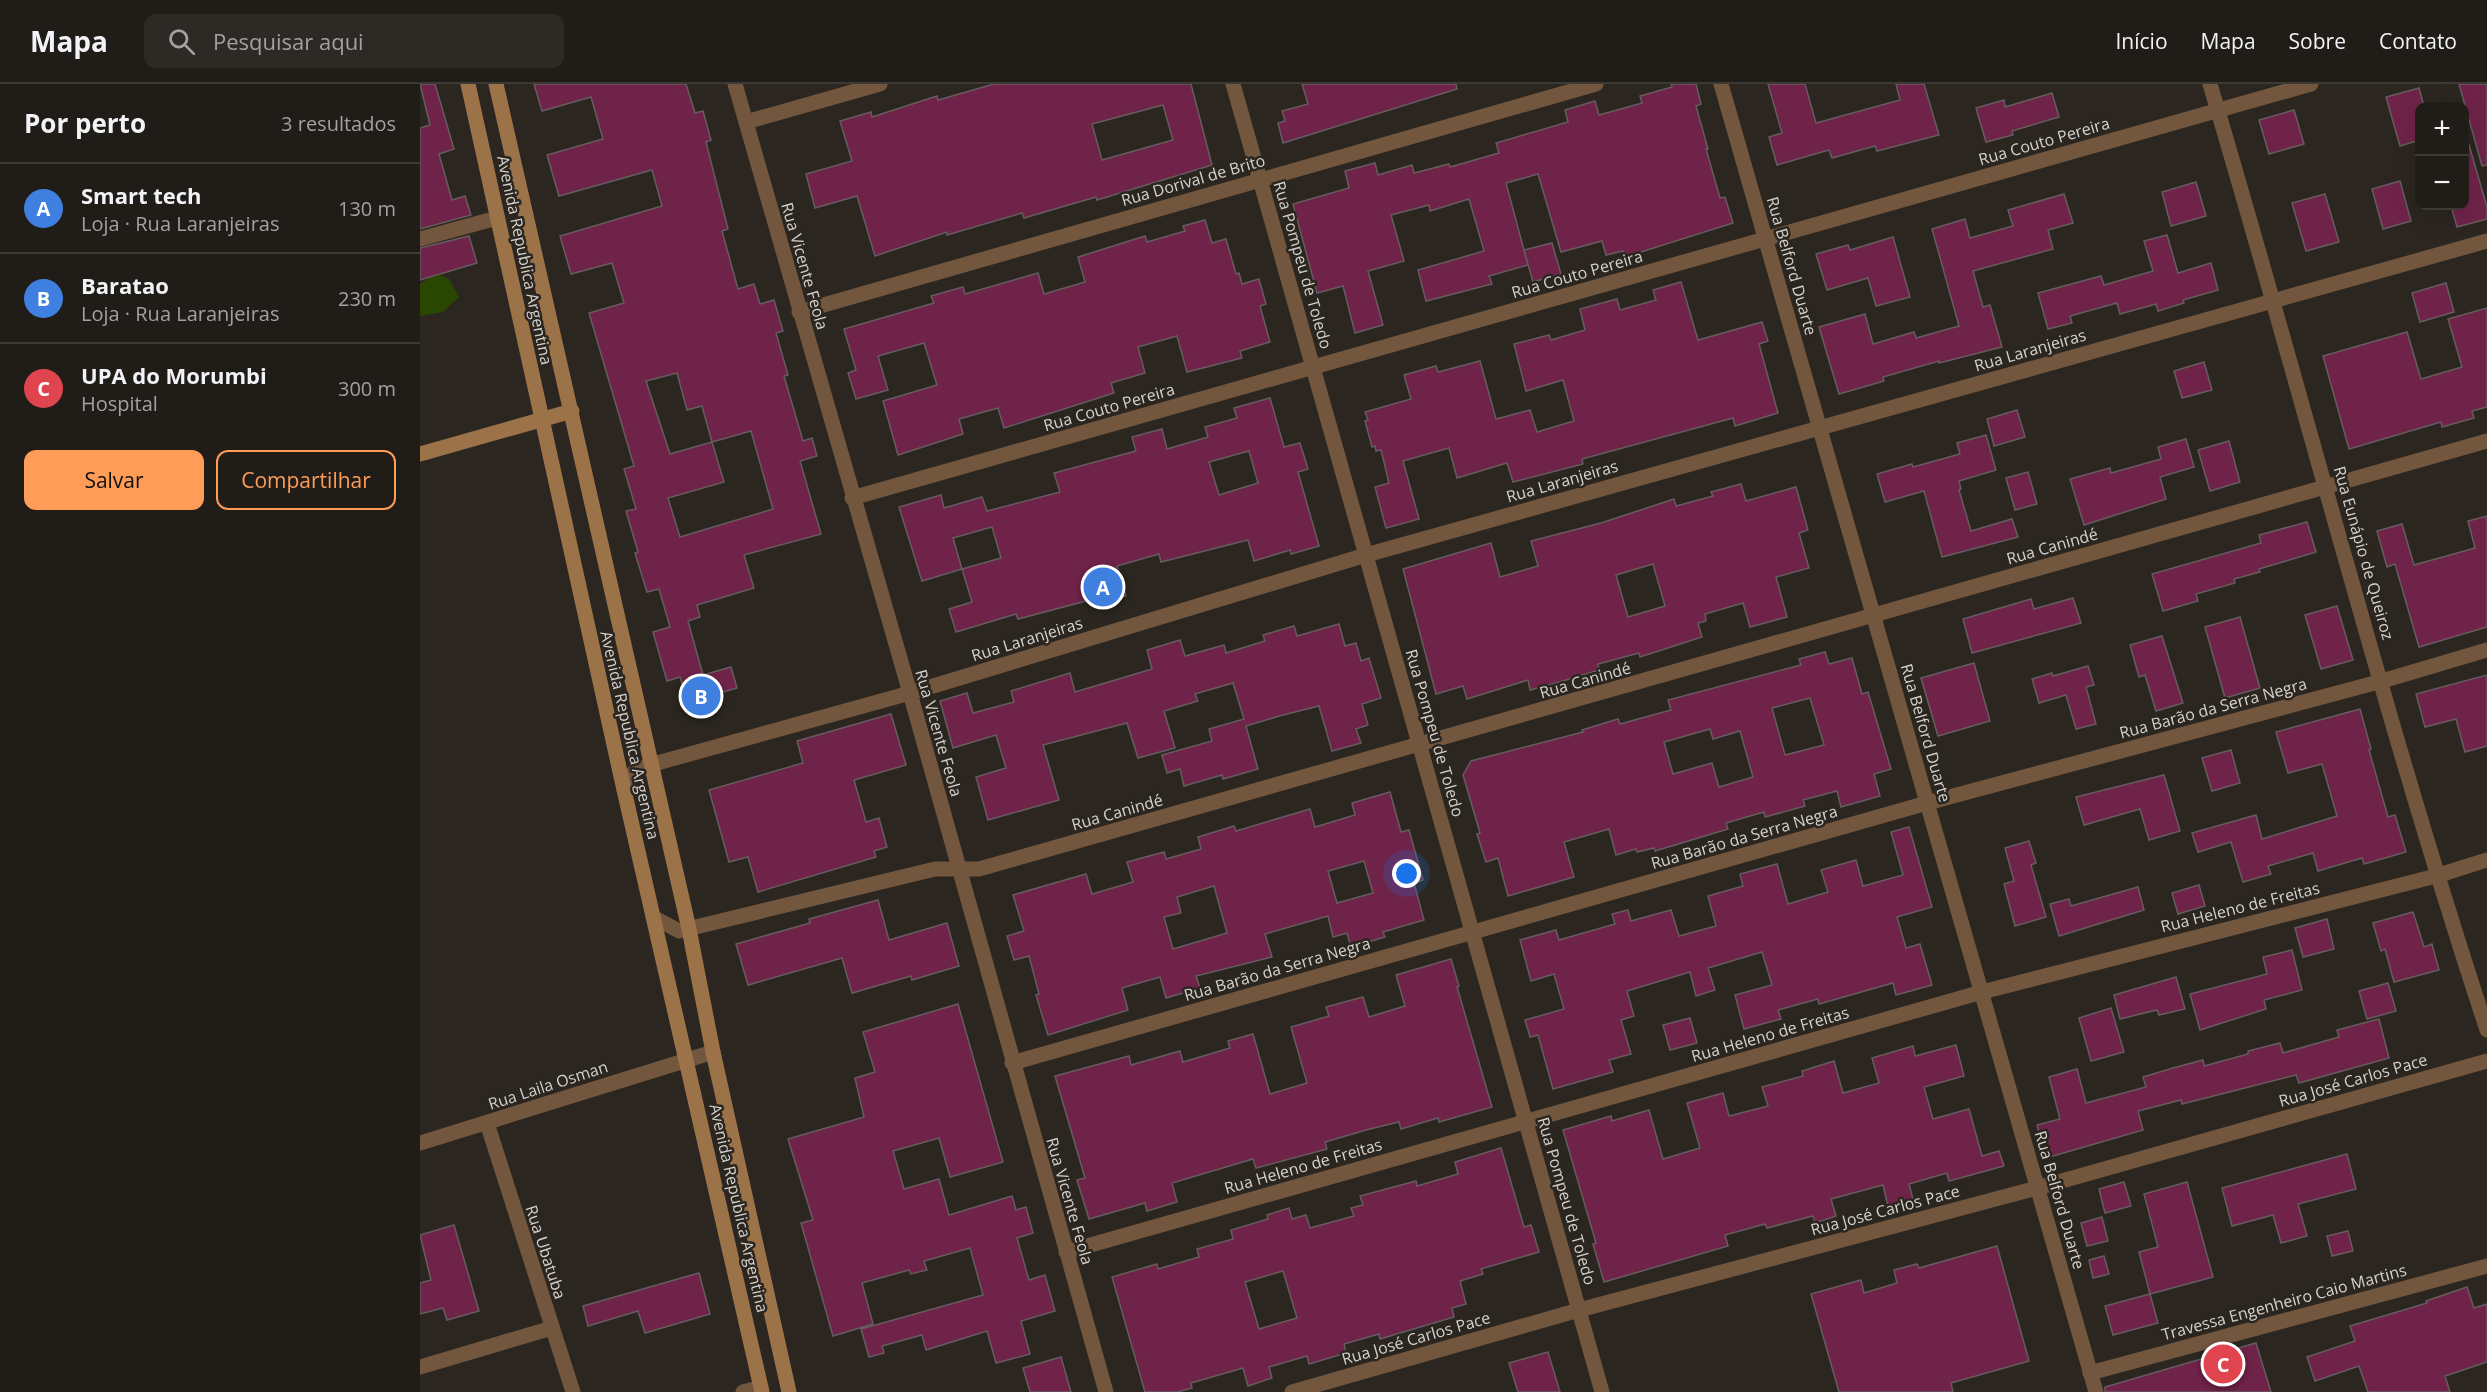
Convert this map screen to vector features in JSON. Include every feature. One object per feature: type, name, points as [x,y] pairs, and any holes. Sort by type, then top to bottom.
[{"type":"main road","name":"Avenida Republica Argentina","points":[[468,84],[624,790],[762,1389]]},
{"type":"main road","name":"Avenida Republica Argentina","points":[[496,84],[689,929],[713,1052],[789,1392]]},
{"type":"main road","points":[[420,454],[572,411]]},
{"type":"street","name":"Rua Vicente Feola","points":[[735,84],[852,498],[910,693],[1106,1392]]},
{"type":"street","points":[[746,122],[880,84]]},
{"type":"street","name":"Rua Pompeu de Toledo","points":[[1233,84],[1602,1392]]},
{"type":"street","name":"Rua Dorival de Brito","points":[[799,312],[1596,84]]},
{"type":"street","name":"Rua Belford Duarte","points":[[1722,84],[2096,1392]]},
{"type":"street","name":"Rua Eunápio de Queiroz","points":[[2210,84],[2274,301],[2436,876],[2487,1030]]},
{"type":"street","name":"Rua Couto Pereira","points":[[852,498],[2311,84]]},
{"type":"street","points":[[420,239],[497,218]]},
{"type":"street","name":"Rua Laranjeiras","points":[[650,765],[910,693],[1366,555],[2487,241]]},
{"type":"street","name":"Rua Canindé","points":[[689,929],[935,869],[979,869],[1420,746],[2487,441]]},
{"type":"street","name":"Rua Barão da Serra Negra","points":[[1012,1063],[1927,803],[2382,681],[2487,650]]},
{"type":"street","points":[[624,790],[634,772],[650,765]]},
{"type":"street","name":"Rua Heleno de Freitas","points":[[1066,1252],[1982,992],[2436,876],[2487,860]]},
{"type":"street","points":[[653,916],[673,929],[689,929]]},
{"type":"street","name":"Rua Laila Osman","points":[[420,1143],[713,1052]]},
{"type":"street","name":"Rua José Carlos Pace","points":[[1292,1392],[1579,1310],[2037,1188],[2487,1061]]},
{"type":"street","name":"Rua Ubatuba","points":[[486,1123],[573,1392]]},
{"type":"street","name":"Travessa Engenheiro Caio Martins","points":[[2090,1373],[2487,1266]]},
{"type":"street","points":[[420,1367],[552,1328]]},
{"type":"street","points":[[743,1392],[762,1389]]},
{"type":"green space","points":[[440,275],[449,279],[459,297],[443,312],[420,316],[420,284],[431,277]]},
{"type":"building","points":[[420,84],[435,84],[454,149],[439,154],[452,200],[465,196],[471,215],[420,229],[420,128],[430,125]]},
{"type":"building","points":[[534,84],[686,84],[695,113],[703,111],[711,140],[706,142],[728,229],[722,231],[738,289],[754,284],[760,304],[774,300],[783,331],[776,333],[788,375],[784,376],[803,441],[812,438],[817,456],[800,461],[821,534],[744,555],[754,588],[697,605],[700,617],[688,621],[703,675],[731,667],[737,688],[688,702],[680,677],[667,681],[653,632],[670,627],[659,589],[647,592],[635,553],[638,552],[626,511],[636,509],[624,469],[634,466],[589,313],[624,303],[612,263],[571,274],[560,236],[662,206],[652,170],[559,196],[547,155],[603,139],[591,97],[542,111]],"holes":[[[677,373],[687,410],[702,406],[712,442],[670,454],[646,381]],[[751,431],[773,509],[680,537],[668,498],[724,482],[712,442]]]},
{"type":"building","points":[[994,84],[1191,84],[1212,165],[1097,200],[1096,197],[1024,218],[1022,213],[947,235],[947,232],[875,256],[857,196],[815,208],[806,174],[852,161],[840,121],[871,112],[872,117],[937,96],[938,100]],"holes":[[[1163,105],[1173,140],[1102,160],[1092,124]]]},
{"type":"building","points":[[1302,84],[1456,84],[1457,89],[1283,143],[1278,123],[1285,121],[1282,111],[1308,104]]},
{"type":"building","points":[[1671,84],[1696,84],[1701,104],[1696,106],[1708,149],[1706,149],[1720,198],[1725,197],[1733,223],[1625,257],[1623,251],[1606,255],[1602,241],[1561,252],[1538,174],[1506,183],[1528,265],[1489,276],[1492,284],[1426,301],[1418,270],[1484,251],[1469,199],[1430,211],[1429,205],[1391,215],[1404,261],[1368,271],[1383,325],[1355,333],[1343,286],[1317,293],[1293,204],[1349,188],[1345,171],[1375,163],[1378,175],[1412,165],[1414,173],[1449,164],[1450,167],[1499,153],[1496,143],[1568,122],[1565,110],[1595,101],[1599,115],[1642,103],[1640,96],[1672,87]]},
{"type":"building","points":[[1768,84],[1805,84],[1816,123],[1900,100],[1896,84],[1924,84],[1939,135],[1877,151],[1875,146],[1832,158],[1829,150],[1777,165],[1769,137],[1782,133]]},
{"type":"building","points":[[2459,84],[2487,84],[2487,165],[2482,166],[2469,120],[2469,102],[2464,102]]},
{"type":"building","points":[[2419,88],[2423,102],[2415,102],[2415,142],[2400,146],[2386,97]]},
{"type":"building","points":[[2052,93],[2059,117],[2012,131],[2013,135],[1986,142],[1976,108],[2004,100],[2005,107]]},
{"type":"building","points":[[2294,110],[2304,144],[2269,154],[2259,120]]},
{"type":"building","points":[[2469,145],[2487,207],[2487,219],[2457,227],[2452,210],[2469,210]]},
{"type":"building","points":[[2400,181],[2411,221],[2383,229],[2372,189]]},
{"type":"building","points":[[2196,182],[2206,216],[2171,226],[2162,192]]},
{"type":"building","points":[[2064,194],[2073,223],[2048,230],[2053,249],[1973,271],[1983,307],[1990,305],[2002,347],[1939,363],[1939,361],[1883,377],[1884,381],[1839,394],[1819,327],[1865,314],[1873,344],[1914,332],[1916,338],[1959,326],[1932,229],[1965,219],[1970,238],[2013,226],[2008,210]]},
{"type":"building","points":[[2325,194],[2339,242],[2306,251],[2292,203]]},
{"type":"building","points":[[1205,220],[1212,243],[1226,239],[1236,274],[1239,273],[1242,284],[1259,279],[1266,304],[1260,306],[1270,342],[1240,351],[1242,358],[1187,372],[1177,336],[1138,347],[1145,373],[1111,383],[1114,393],[1004,428],[998,408],[959,419],[963,434],[898,455],[883,401],[937,385],[924,343],[878,356],[888,390],[856,399],[848,373],[856,370],[844,329],[934,303],[931,296],[963,287],[965,294],[1038,273],[1044,294],[1085,282],[1078,257],[1145,236],[1147,242],[1185,231],[1183,226]]},
{"type":"building","points":[[2167,235],[2178,273],[2211,263],[2218,290],[2183,300],[2184,303],[2158,311],[2156,304],[2120,314],[2117,303],[2070,316],[2072,323],[2048,329],[2038,293],[2101,276],[2104,285],[2153,271],[2144,241]]},
{"type":"building","points":[[469,236],[477,263],[420,280],[420,248]]},
{"type":"building","points":[[1893,237],[1910,297],[1876,306],[1868,278],[1827,290],[1816,254],[1848,245],[1850,250]]},
{"type":"building","points":[[1552,243],[1561,274],[1533,282],[1524,250]]},
{"type":"building","points":[[1681,282],[1698,340],[1762,322],[1768,341],[1759,344],[1778,413],[1735,426],[1733,418],[1582,459],[1583,464],[1513,482],[1507,463],[1457,478],[1449,448],[1403,461],[1419,519],[1386,528],[1375,487],[1389,483],[1381,450],[1376,451],[1375,446],[1372,447],[1365,412],[1411,399],[1404,375],[1436,366],[1438,372],[1480,361],[1496,419],[1530,410],[1537,432],[1574,421],[1563,380],[1526,391],[1514,344],[1549,335],[1551,340],[1585,330],[1580,309],[1617,299],[1620,310],[1656,300],[1653,290]]},
{"type":"building","points":[[2446,283],[2454,312],[2420,322],[2412,293]]},
{"type":"building","points":[[2487,308],[2487,407],[2472,411],[2474,418],[2442,427],[2441,422],[2349,449],[2323,356],[2407,332],[2421,379],[2462,367],[2448,319]]},
{"type":"building","points":[[2204,362],[2212,390],[2182,398],[2174,371]]},
{"type":"building","points":[[1270,398],[1284,447],[1300,443],[1308,469],[1298,472],[1319,546],[1291,554],[1290,550],[1254,561],[1248,540],[1161,562],[1159,554],[1117,566],[1126,596],[1092,606],[1090,600],[1018,619],[1016,614],[956,632],[949,609],[972,602],[962,569],[922,581],[899,507],[941,495],[944,508],[982,497],[987,511],[1060,492],[1054,473],[1136,451],[1132,437],[1162,429],[1167,449],[1208,437],[1205,427],[1237,418],[1234,408]],"holes":[[[1249,451],[1258,483],[1219,495],[1209,462]],[[992,527],[1001,558],[962,569],[953,538]]]},
{"type":"building","points":[[2017,410],[2025,437],[1994,446],[1987,419]]},
{"type":"building","points":[[1986,435],[1996,470],[1959,481],[1961,489],[1959,490],[1971,531],[2012,519],[2018,537],[1942,557],[1924,491],[1885,502],[1877,474],[1960,454],[1957,443]]},
{"type":"building","points":[[2186,439],[2194,467],[2160,477],[2166,499],[2084,525],[2070,479],[2110,468],[2111,473],[2161,459],[2158,447]]},
{"type":"building","points":[[2229,441],[2240,482],[2210,491],[2198,450]]},
{"type":"building","points":[[2028,472],[2037,504],[2015,510],[2006,478]]},
{"type":"building","points":[[1741,484],[1746,501],[1796,487],[1808,530],[1799,533],[1809,568],[1776,577],[1787,617],[1750,627],[1743,603],[1705,614],[1706,621],[1698,623],[1702,637],[1640,657],[1639,653],[1598,664],[1599,670],[1566,680],[1530,690],[1528,680],[1467,699],[1463,686],[1436,694],[1403,569],[1491,543],[1500,577],[1538,566],[1531,541],[1601,523],[1674,499],[1676,506],[1713,496],[1711,492]],"holes":[[[1653,564],[1665,606],[1628,617],[1616,575]]]},
{"type":"building","points":[[2487,516],[2487,627],[2419,647],[2395,564],[2387,567],[2377,531],[2402,524],[2414,565],[2475,548],[2468,521]]},
{"type":"building","points":[[2307,522],[2316,552],[2259,569],[2260,572],[2234,579],[2235,583],[2196,594],[2198,601],[2163,611],[2152,574],[2261,543],[2259,535]]},
{"type":"building","points":[[2073,598],[2081,623],[1972,653],[1963,619],[2031,599],[2034,609]]},
{"type":"building","points":[[2337,606],[2353,660],[2321,669],[2305,615]]},
{"type":"building","points":[[2240,617],[2260,688],[2225,698],[2205,627]]},
{"type":"building","points":[[1339,624],[1345,646],[1356,643],[1361,661],[1369,658],[1381,698],[1362,704],[1368,725],[1356,729],[1361,743],[1332,751],[1319,706],[1283,715],[1246,726],[1258,769],[1223,779],[1222,775],[1184,786],[1180,769],[1167,773],[1162,755],[1212,741],[1209,729],[1244,719],[1233,683],[1195,694],[1198,701],[1164,711],[1175,748],[1138,758],[1127,723],[1043,745],[1059,800],[988,820],[976,777],[1006,768],[996,735],[953,748],[940,701],[967,693],[973,713],[1014,702],[1011,691],[1070,673],[1075,692],[1152,669],[1147,650],[1180,640],[1185,656],[1224,645],[1226,653],[1265,641],[1263,635],[1294,626],[1297,636]]},
{"type":"building","points":[[2162,636],[2183,703],[2156,711],[2145,675],[2139,677],[2130,645]]},
{"type":"building","points":[[1825,652],[1829,664],[1852,658],[1862,694],[1868,692],[1891,769],[1874,774],[1880,796],[1841,807],[1837,791],[1803,800],[1805,806],[1765,817],[1764,812],[1726,823],[1728,829],[1655,851],[1654,848],[1637,852],[1636,849],[1616,855],[1609,829],[1564,842],[1574,877],[1508,896],[1498,858],[1486,862],[1477,834],[1480,833],[1463,775],[1471,761],[1583,732],[1582,730],[1618,719],[1620,724],[1671,710],[1668,700],[1801,665],[1799,659]],"holes":[[[1810,698],[1824,745],[1785,755],[1772,708]],[[1710,729],[1713,739],[1740,731],[1753,777],[1719,787],[1712,763],[1673,774],[1664,742]]]},
{"type":"building","points":[[1974,663],[1990,721],[1938,736],[1921,678]]},
{"type":"building","points":[[2088,666],[2094,685],[2086,687],[2096,724],[2076,729],[2066,695],[2039,703],[2032,679],[2052,673],[2053,676]]},
{"type":"building","points":[[2487,675],[2487,746],[2465,752],[2456,719],[2425,727],[2416,694]]},
{"type":"building","points":[[2360,709],[2388,817],[2395,815],[2406,852],[2364,864],[2362,858],[2318,871],[2313,853],[2268,866],[2271,874],[2243,882],[2231,842],[2198,852],[2192,833],[2256,815],[2262,839],[2337,816],[2322,764],[2288,773],[2276,732]]},
{"type":"building","points":[[891,714],[906,765],[854,780],[866,822],[879,818],[887,847],[874,851],[876,857],[758,892],[748,857],[729,862],[709,790],[803,763],[797,741]]},
{"type":"building","points":[[2231,750],[2240,783],[2212,791],[2202,758]]},
{"type":"building","points":[[2164,775],[2180,831],[2149,840],[2140,809],[2084,825],[2076,797]]},
{"type":"building","points":[[1390,792],[1401,832],[1409,830],[1423,880],[1414,883],[1424,920],[1383,932],[1385,937],[1351,947],[1347,933],[1333,937],[1328,916],[1265,934],[1272,957],[1196,976],[1200,988],[1166,998],[1160,977],[1122,988],[1128,1010],[1048,1035],[1036,995],[1039,994],[1029,956],[1014,960],[1007,936],[1024,931],[1013,895],[1086,874],[1092,894],[1133,882],[1127,862],[1164,852],[1166,859],[1201,849],[1198,837],[1234,826],[1236,831],[1310,809],[1315,827],[1355,815],[1352,803]],"holes":[[[1364,861],[1373,893],[1337,903],[1328,871]],[[1214,886],[1227,933],[1173,949],[1164,917],[1181,913],[1177,897]]]},
{"type":"building","points":[[1909,827],[1932,907],[1897,917],[1906,948],[1920,944],[1932,985],[1896,995],[1893,983],[1819,1004],[1818,999],[1778,1010],[1781,1019],[1744,1029],[1735,995],[1772,985],[1762,952],[1708,968],[1715,990],[1696,996],[1690,972],[1627,991],[1634,1016],[1621,1020],[1631,1054],[1609,1060],[1613,1072],[1553,1089],[1538,1035],[1530,1037],[1525,1020],[1564,1009],[1554,974],[1531,981],[1520,940],[1556,930],[1559,940],[1615,924],[1612,914],[1628,910],[1631,921],[1671,910],[1679,936],[1716,926],[1708,896],[1743,886],[1740,874],[1777,864],[1788,904],[1828,892],[1821,870],[1856,860],[1863,886],[1903,875],[1891,832]]},
{"type":"building","points":[[2029,841],[2036,863],[2031,865],[2046,917],[2015,926],[2004,884],[2014,881],[2005,848]]},
{"type":"building","points":[[2199,885],[2205,906],[2178,914],[2172,893]]},
{"type":"building","points":[[2138,887],[2144,910],[2059,936],[2050,904],[2069,899],[2071,906]]},
{"type":"building","points":[[878,900],[889,940],[947,923],[959,966],[912,980],[911,976],[852,993],[842,958],[748,985],[736,944],[810,923],[809,919]]},
{"type":"building","points":[[2413,912],[2424,947],[2432,944],[2439,970],[2394,982],[2385,949],[2381,951],[2373,923]]},
{"type":"building","points":[[2327,919],[2334,949],[2303,957],[2295,928]]},
{"type":"building","points":[[2292,950],[2302,990],[2264,1000],[2266,1009],[2200,1030],[2190,994],[2267,974],[2263,957]]},
{"type":"building","points":[[1451,959],[1492,1107],[1439,1122],[1438,1118],[1401,1129],[1399,1122],[1366,1130],[1325,1142],[1327,1149],[1256,1168],[1253,1159],[1172,1183],[1177,1202],[1147,1211],[1145,1203],[1089,1219],[1077,1180],[1085,1178],[1055,1076],[1129,1056],[1131,1065],[1180,1051],[1183,1062],[1230,1048],[1228,1041],[1253,1034],[1270,1094],[1307,1083],[1291,1027],[1329,1016],[1326,1007],[1363,997],[1369,1017],[1405,1006],[1396,975]]},
{"type":"building","points":[[2176,977],[2185,1009],[2159,1015],[2157,1010],[2120,1019],[2114,995]]},
{"type":"building","points":[[2388,983],[2396,1011],[2367,1019],[2359,991]]},
{"type":"building","points":[[958,1004],[1003,1162],[950,1177],[939,1138],[893,1151],[904,1189],[939,1179],[949,1215],[1012,1196],[1016,1210],[1026,1207],[1033,1233],[1017,1238],[1029,1280],[1045,1275],[1055,1311],[1021,1321],[1030,1354],[996,1363],[987,1331],[926,1350],[922,1335],[882,1346],[884,1353],[869,1357],[861,1329],[983,1295],[970,1248],[924,1261],[927,1270],[911,1274],[909,1270],[862,1283],[873,1324],[833,1336],[801,1223],[813,1220],[788,1139],[864,1117],[855,1078],[875,1072],[863,1032]]},
{"type":"building","points":[[2111,1008],[2124,1052],[2091,1061],[2079,1018]]},
{"type":"building","points":[[1690,1018],[1697,1043],[1670,1050],[1663,1025]]},
{"type":"building","points":[[2379,1019],[2389,1058],[2299,1083],[2296,1075],[2182,1104],[2181,1100],[2138,1111],[2143,1130],[2046,1158],[2037,1125],[2060,1119],[2049,1077],[2077,1069],[2086,1103],[2146,1087],[2143,1077],[2173,1068],[2203,1060],[2204,1066],[2280,1043],[2283,1053],[2339,1037],[2337,1030]]},
{"type":"building","points":[[1956,1045],[1964,1076],[1924,1087],[1933,1119],[1969,1109],[1982,1156],[1999,1151],[2004,1166],[1949,1181],[1947,1173],[1909,1184],[1913,1199],[1888,1206],[1883,1185],[1831,1199],[1836,1216],[1815,1223],[1813,1216],[1767,1228],[1765,1224],[1725,1235],[1728,1246],[1604,1282],[1593,1244],[1596,1243],[1563,1130],[1611,1116],[1612,1121],[1649,1110],[1663,1159],[1700,1148],[1687,1103],[1723,1093],[1729,1116],[1768,1106],[1762,1087],[1803,1076],[1802,1071],[1834,1061],[1843,1093],[1879,1083],[1872,1058],[1913,1046],[1915,1056]]},
{"type":"building","points":[[1501,1148],[1524,1227],[1531,1225],[1539,1252],[1481,1269],[1483,1274],[1460,1281],[1466,1304],[1452,1308],[1454,1317],[1380,1339],[1379,1334],[1344,1344],[1346,1353],[1309,1364],[1307,1356],[1269,1367],[1272,1378],[1248,1386],[1243,1368],[1191,1383],[1192,1388],[1178,1392],[1145,1392],[1112,1277],[1157,1264],[1158,1269],[1199,1257],[1197,1249],[1233,1239],[1231,1230],[1268,1219],[1267,1215],[1289,1208],[1292,1219],[1306,1215],[1310,1228],[1354,1216],[1351,1208],[1363,1205],[1360,1196],[1416,1181],[1417,1186],[1458,1174],[1455,1162]],"holes":[[[1283,1271],[1297,1318],[1259,1329],[1245,1282]]]},
{"type":"building","points":[[2347,1154],[2356,1189],[2298,1204],[2307,1236],[2281,1243],[2273,1215],[2232,1226],[2222,1188]]},
{"type":"building","points":[[2124,1182],[2131,1206],[2105,1213],[2099,1189]]},
{"type":"building","points":[[2187,1182],[2213,1277],[2150,1294],[2139,1252],[2158,1247],[2144,1194]]},
{"type":"building","points":[[2102,1217],[2108,1241],[2087,1246],[2081,1223]]},
{"type":"building","points":[[454,1225],[479,1311],[447,1320],[443,1308],[420,1314],[420,1283],[431,1280],[420,1235]]},
{"type":"building","points":[[2348,1231],[2353,1251],[2332,1256],[2327,1236]]},
{"type":"building","points":[[1997,1246],[2029,1361],[1951,1383],[1953,1392],[1839,1392],[1811,1294],[1861,1280],[1864,1293],[1897,1283],[1894,1270],[1917,1264],[1919,1268]]},
{"type":"building","points":[[2104,1256],[2109,1274],[2093,1278],[2089,1260]]},
{"type":"building","points":[[699,1273],[710,1314],[645,1333],[638,1311],[588,1326],[583,1306]]},
{"type":"building","points":[[2467,1287],[2474,1308],[2487,1304],[2487,1362],[2445,1376],[2450,1392],[2368,1392],[2359,1366],[2315,1381],[2307,1357],[2355,1341],[2350,1326],[2427,1303],[2426,1301]]},
{"type":"building","points":[[2150,1294],[2158,1323],[2113,1335],[2105,1306]]},
{"type":"building","points":[[2256,1343],[2271,1392],[2105,1392],[2105,1387]]},
{"type":"building","points":[[1548,1352],[1560,1392],[1518,1392],[1509,1363]]},
{"type":"building","points":[[1061,1357],[1071,1392],[1030,1392],[1023,1368]]},
{"type":"place","name":"Smart tech","points":[[1103,587]]},
{"type":"place","name":"Baratao","points":[[701,696]]},
{"type":"place","name":"UPA do Morumbi","points":[[2223,1364]]}]
